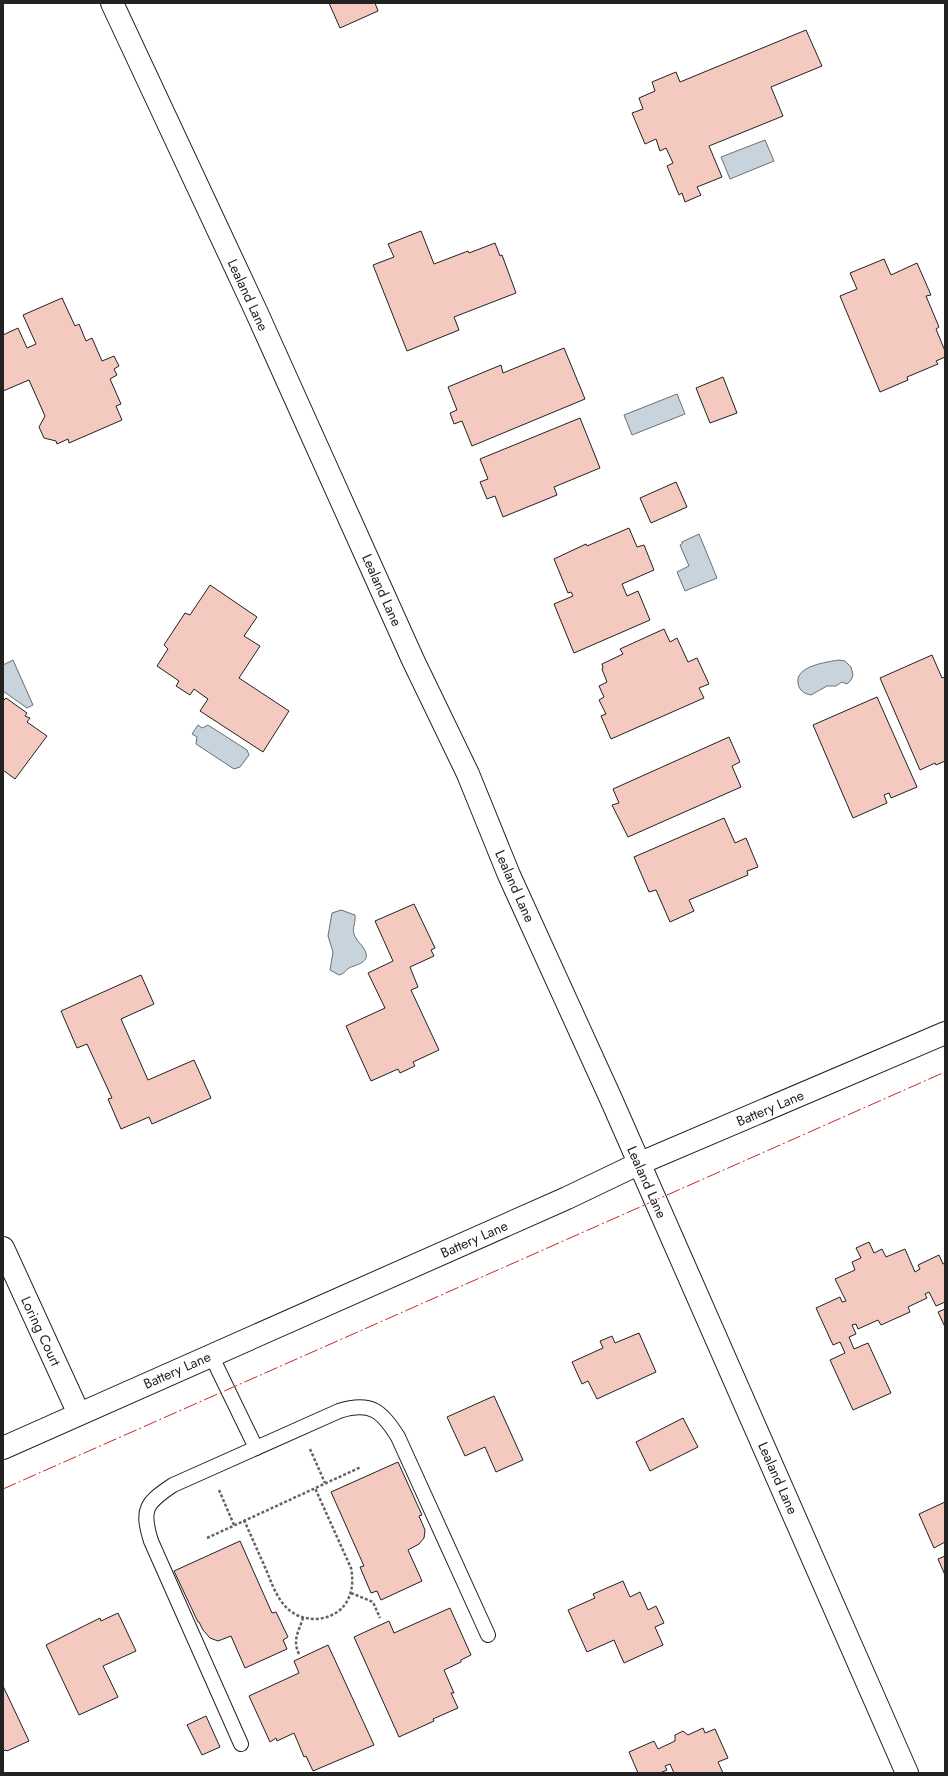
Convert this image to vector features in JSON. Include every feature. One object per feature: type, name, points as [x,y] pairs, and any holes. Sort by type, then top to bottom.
[{"type":"street","name":"Lealand Lane","points":[[112,3],[256,311],[413,660],[468,774],[509,875],[611,1099],[638,1164],[798,1523],[907,1773]]},
{"type":"street","name":"Battery Lane","points":[[3,1448],[567,1198],[638,1164],[945,1033]]},
{"type":"street","name":"Loring Court","points":[[3,1248],[79,1414]]},
{"type":"lane","points":[[211,1355],[256,1448]]},
{"type":"lane","points":[[241,1744],[151,1541],[146,1524],[146,1514],[149,1506],[156,1497],[173,1486],[256,1448],[349,1408],[371,1408],[381,1414],[398,1437],[488,1635]]},
{"type":"path","points":[[300,1429],[325,1483]]},
{"type":"path","points":[[207,1538],[361,1467]]},
{"type":"path","points":[[210,1469],[234,1525]]},
{"type":"path","points":[[244,1520],[279,1598],[288,1611],[303,1618],[317,1620],[330,1616],[341,1608],[351,1593],[353,1581],[351,1568],[315,1488]]},
{"type":"path","points":[[351,1593],[373,1602],[380,1618]]},
{"type":"path","points":[[299,1654],[295,1641],[303,1618]]},
{"type":"shaded area","points":[[765,140],[774,161],[730,179],[721,157]]},
{"type":"shaded area","points":[[677,394],[685,414],[632,435],[624,415]]},
{"type":"shaded area","points":[[699,534],[717,578],[685,591],[677,572],[689,566],[680,545],[682,542]]},
{"type":"shaded area","points":[[13,660],[33,705],[27,708],[3,691],[3,665]]},
{"type":"shaded area","points":[[839,660],[845,661],[851,667],[853,675],[847,684],[842,682],[836,686],[827,686],[811,695],[801,690],[798,683],[798,677],[806,669],[827,662]]},
{"type":"shaded area","points":[[198,725],[202,728],[208,725],[247,750],[249,755],[240,767],[234,769],[196,744],[197,737],[192,734]]},
{"type":"shaded area","points":[[341,910],[355,915],[353,929],[354,934],[365,950],[366,956],[364,961],[349,968],[339,975],[330,970],[333,952],[328,936],[332,913]]},
{"type":"building","points":[[329,3],[375,3],[378,11],[340,28]]},
{"type":"building","points":[[806,30],[822,66],[771,87],[783,116],[709,146],[722,177],[697,187],[701,195],[685,202],[682,193],[679,195],[667,166],[673,163],[666,148],[660,151],[656,139],[645,144],[632,113],[643,109],[639,98],[655,91],[652,82],[676,72],[680,82]]},
{"type":"building","points":[[421,231],[434,264],[468,251],[469,253],[495,243],[500,256],[502,255],[516,293],[454,317],[459,330],[407,351],[373,265],[394,257],[388,244]]},
{"type":"building","points":[[884,259],[891,275],[917,263],[931,295],[926,296],[939,327],[936,329],[945,351],[945,357],[936,361],[938,364],[907,377],[908,380],[880,392],[840,296],[857,289],[850,273]]},
{"type":"building","points":[[62,298],[75,326],[79,324],[86,341],[92,338],[102,361],[114,356],[119,366],[114,369],[117,375],[110,379],[121,404],[116,406],[122,420],[69,443],[68,439],[57,444],[56,441],[44,438],[39,427],[45,416],[29,380],[3,391],[3,335],[18,328],[27,348],[36,344],[23,315]]},
{"type":"building","points":[[564,348],[585,399],[472,446],[462,421],[454,424],[450,413],[457,410],[448,387],[501,365],[503,373]]},
{"type":"building","points":[[723,377],[737,413],[710,423],[696,388]]},
{"type":"building","points":[[580,418],[600,468],[554,487],[557,495],[503,517],[495,496],[487,499],[480,482],[488,479],[480,459]]},
{"type":"building","points":[[676,482],[687,507],[651,523],[640,498]]},
{"type":"building","points":[[629,528],[637,547],[644,545],[654,570],[622,584],[627,596],[638,591],[650,620],[574,653],[554,604],[573,596],[571,592],[568,593],[554,559],[586,544],[587,546]]},
{"type":"building","points":[[210,585],[257,617],[244,636],[260,646],[239,678],[289,711],[263,752],[200,711],[208,699],[194,689],[190,695],[176,686],[179,681],[157,666],[168,649],[164,645],[185,613],[190,615]]},
{"type":"building","points":[[664,629],[670,642],[677,638],[688,662],[697,658],[709,684],[699,688],[704,698],[611,739],[601,716],[606,714],[599,700],[604,697],[599,686],[607,682],[602,669],[602,664],[623,654],[620,649]]},
{"type":"building","points":[[932,655],[942,678],[945,677],[945,761],[936,765],[935,763],[920,770],[880,678]]},
{"type":"building","points":[[877,697],[917,787],[891,798],[889,793],[884,795],[887,803],[853,818],[813,725]]},
{"type":"building","points":[[6,698],[27,713],[25,716],[30,718],[27,722],[47,736],[15,779],[3,770],[3,701]]},
{"type":"building","points":[[729,737],[740,762],[732,766],[741,787],[628,837],[612,805],[619,803],[613,789]]},
{"type":"building","points":[[724,818],[735,843],[746,838],[758,867],[747,871],[748,875],[689,900],[694,911],[670,922],[656,890],[649,892],[634,857]]},
{"type":"building","points":[[414,904],[435,948],[431,950],[434,956],[410,967],[418,987],[411,990],[439,1050],[413,1062],[415,1066],[400,1073],[398,1069],[371,1081],[346,1026],[385,1008],[368,973],[393,961],[375,921]]},
{"type":"building","points":[[141,975],[154,1004],[121,1019],[148,1080],[194,1060],[211,1098],[152,1124],[149,1117],[121,1129],[108,1099],[112,1098],[87,1044],[77,1048],[61,1011]]},
{"type":"building","points":[[869,1242],[874,1253],[882,1249],[886,1257],[905,1249],[915,1272],[920,1269],[918,1265],[939,1255],[943,1264],[945,1263],[945,1302],[936,1306],[929,1292],[925,1294],[927,1298],[908,1307],[910,1312],[881,1325],[878,1320],[858,1329],[856,1324],[852,1325],[856,1334],[849,1337],[854,1349],[868,1343],[891,1393],[853,1410],[830,1360],[845,1353],[840,1342],[833,1345],[816,1308],[840,1297],[842,1302],[846,1301],[835,1279],[855,1270],[852,1262],[861,1258],[856,1248]]},
{"type":"building","points":[[945,1309],[945,1327],[938,1312]]},
{"type":"building","points":[[639,1333],[656,1372],[597,1399],[588,1381],[582,1384],[572,1362],[603,1348],[600,1341],[612,1336],[615,1343]]},
{"type":"building","points":[[494,1396],[523,1460],[496,1472],[485,1447],[465,1456],[447,1417]]},
{"type":"building","points":[[683,1418],[698,1447],[650,1471],[636,1442]]},
{"type":"building","points":[[398,1462],[422,1515],[419,1516],[425,1530],[424,1538],[419,1544],[408,1550],[422,1581],[381,1600],[377,1591],[371,1593],[360,1567],[364,1566],[331,1492]]},
{"type":"building","points":[[945,1502],[945,1542],[934,1548],[919,1514]]},
{"type":"building","points":[[240,1541],[272,1613],[276,1612],[288,1637],[283,1640],[287,1649],[245,1668],[231,1636],[218,1641],[210,1638],[203,1630],[174,1571]]},
{"type":"building","points":[[945,1556],[945,1575],[938,1559]]},
{"type":"building","points":[[623,1581],[630,1597],[640,1592],[648,1610],[656,1606],[664,1623],[655,1627],[663,1645],[624,1663],[614,1640],[587,1652],[568,1610],[595,1598],[593,1594]]},
{"type":"building","points":[[450,1608],[471,1655],[461,1660],[461,1662],[444,1670],[454,1693],[451,1693],[458,1708],[399,1737],[354,1637],[389,1621],[394,1633]]},
{"type":"building","points":[[118,1613],[136,1651],[103,1666],[118,1697],[79,1715],[46,1645],[100,1618],[101,1621]]},
{"type":"building","points":[[328,1645],[374,1745],[313,1771],[306,1756],[304,1757],[294,1733],[277,1741],[276,1738],[270,1742],[249,1696],[299,1673],[294,1661]]},
{"type":"building","points":[[3,1686],[29,1741],[7,1751],[3,1751]]},
{"type":"building","points":[[206,1716],[220,1747],[202,1755],[187,1725]]},
{"type":"building","points":[[703,1728],[705,1733],[715,1729],[728,1758],[718,1762],[723,1773],[674,1773],[670,1764],[665,1766],[667,1770],[660,1773],[638,1773],[629,1752],[654,1741],[658,1749],[675,1741],[675,1735],[683,1731],[688,1735]]},
{"type":"power","points":[[3,1489],[945,1072]]}]
